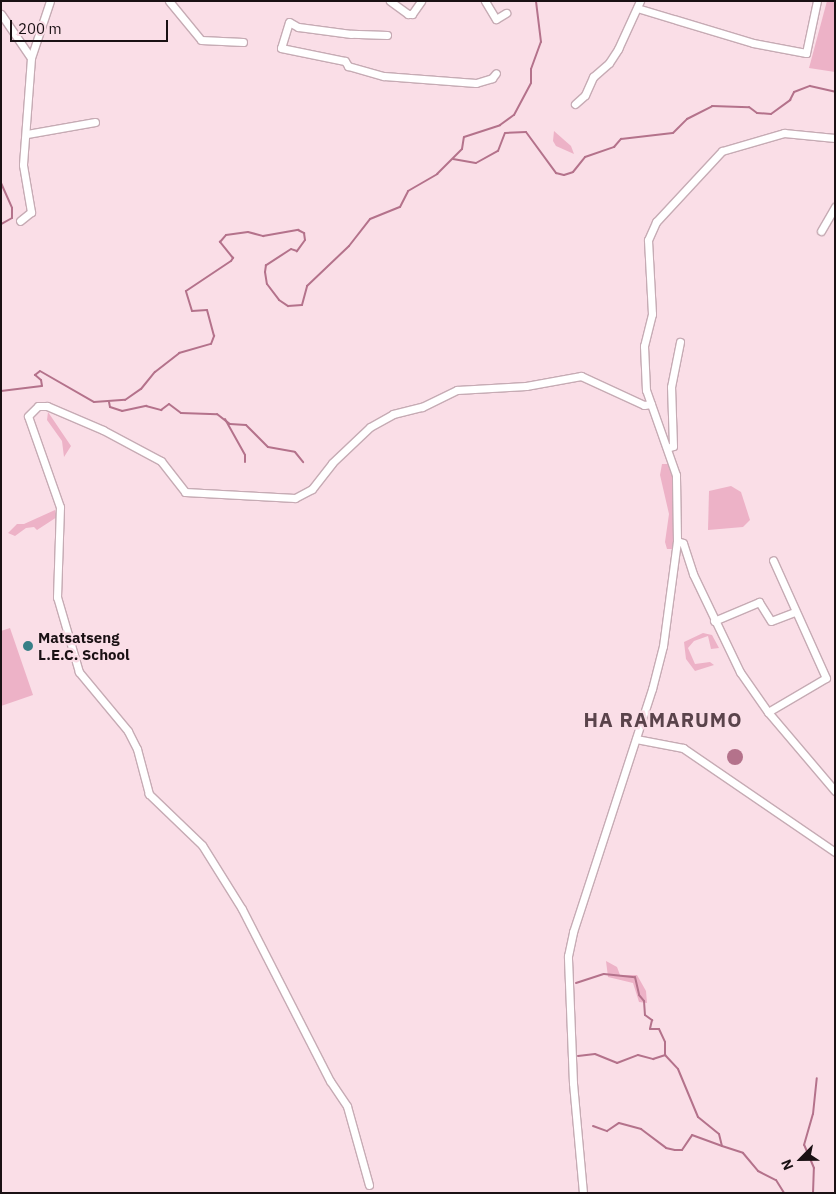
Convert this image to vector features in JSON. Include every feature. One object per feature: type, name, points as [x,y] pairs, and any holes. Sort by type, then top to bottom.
[{"type":"street","points":[[20,221],[31,212],[23,165],[27,134],[31,58],[50,1]]},
{"type":"street","points":[[169,1],[197,38],[243,42]]},
{"type":"street","points":[[390,1],[408,14],[412,14],[421,1]]},
{"type":"street","points":[[485,1],[496,19],[506,13]]},
{"type":"street","points":[[574,104],[585,95],[592,77],[609,62],[639,5],[754,43],[806,53],[817,1]]},
{"type":"street","points":[[1,14],[31,58]]},
{"type":"street","points":[[387,35],[351,34],[298,26],[289,22],[281,48],[345,61],[348,66],[384,76],[476,83],[492,78],[496,73]]},
{"type":"street","points":[[27,134],[95,122]]},
{"type":"street","points":[[583,1193],[573,1083],[568,956],[573,932],[636,739],[664,646],[677,541],[676,476],[646,390],[644,346],[652,314],[648,240],[656,222],[700,170],[727,148],[784,133],[835,138]]},
{"type":"street","points":[[821,231],[834,212]]},
{"type":"street","points":[[667,448],[674,446],[671,387],[680,342]]},
{"type":"street","points":[[368,1184],[347,1106],[330,1081],[242,909],[202,845],[149,794],[137,749],[128,731],[79,672],[57,597],[60,507],[28,416],[38,406],[47,406],[103,430],[160,461],[184,492],[295,498],[312,489],[332,463],[370,427],[393,414],[422,408],[457,390],[535,385],[581,376],[638,403],[651,404]]},
{"type":"street","points":[[677,541],[683,544],[688,564],[740,672],[768,712],[835,791]]},
{"type":"street","points":[[768,712],[826,678],[773,560]]},
{"type":"street","points":[[714,621],[759,602],[771,621],[795,612]]},
{"type":"street","points":[[636,739],[683,748],[835,852]]},
{"type":"shaded area","points":[[827,1],[835,1],[835,72],[809,68]]},
{"type":"shaded area","points":[[554,131],[571,146],[574,154],[556,146],[553,141]]},
{"type":"shaded area","points":[[48,412],[71,446],[64,457],[62,441],[47,420]]},
{"type":"shaded area","points":[[662,464],[669,464],[674,473],[673,549],[667,549],[665,542],[669,514],[660,475]]},
{"type":"shaded area","points":[[731,486],[741,492],[750,520],[743,527],[708,530],[709,491]]},
{"type":"shaded area","points":[[55,510],[57,517],[37,530],[34,527],[26,528],[15,536],[8,533],[17,524],[24,524]]},
{"type":"shaded area","points":[[10,628],[33,695],[1,706],[1,631]]},
{"type":"shaded area","points":[[703,633],[712,635],[719,648],[711,649],[708,636],[694,641],[688,648],[695,664],[710,662],[714,665],[695,671],[686,659],[684,642]]},
{"type":"shaded area","points":[[735,749],[741,751],[743,757],[741,763],[735,765],[729,763],[727,757],[729,751]]},
{"type":"shaded area","points":[[606,961],[617,967],[620,975],[637,975],[646,991],[647,1003],[639,1002],[633,983],[608,977]]},
{"type":"waterway","points":[[1,391],[42,386],[41,380],[35,375],[40,371],[94,402],[125,400],[141,389],[155,372],[179,353],[211,344],[214,336],[207,310],[192,311],[186,291],[231,261],[233,258],[220,242],[226,235],[248,232],[263,236],[298,230],[304,233],[305,240],[297,251],[291,249],[266,265],[265,272],[267,284],[279,300],[288,306],[302,305],[307,286],[349,246],[370,219],[400,207],[408,191],[437,174],[462,149],[464,137],[500,125],[514,115],[531,83],[531,69],[541,42],[536,1]]},
{"type":"waterway","points":[[453,159],[476,163],[498,151],[505,133],[526,132],[556,173],[564,175],[573,172],[585,157],[614,147],[621,139],[673,133],[687,119],[712,106],[749,107],[757,113],[771,114],[790,100],[794,92],[810,86],[835,92]]},
{"type":"waterway","points":[[1,183],[12,208],[12,218],[1,224]]},
{"type":"waterway","points":[[109,402],[110,407],[122,411],[146,406],[161,410],[169,404],[181,413],[217,414],[230,424],[246,425],[268,447],[295,452],[303,462]]},
{"type":"waterway","points":[[225,419],[245,455],[245,462]]},
{"type":"waterway","points":[[576,983],[604,974],[635,977],[639,995],[644,1001],[645,1015],[652,1020],[650,1029],[659,1029],[665,1042],[665,1055],[678,1069],[698,1117],[719,1134],[722,1146],[743,1153],[758,1171],[776,1180],[784,1193]]},
{"type":"waterway","points":[[578,1056],[595,1054],[617,1063],[638,1055],[653,1059],[665,1055]]},
{"type":"waterway","points":[[813,1193],[814,1168],[804,1145],[813,1114],[817,1078]]},
{"type":"waterway","points":[[593,1126],[607,1131],[619,1123],[641,1129],[666,1148],[675,1150],[682,1150],[692,1135],[722,1146]]},
{"type":"place","name":"Matsatseng L.E.C. School","points":[[28,646]]},
{"type":"district","name":"HA RAMARUMO","points":[[663,719]]}]
